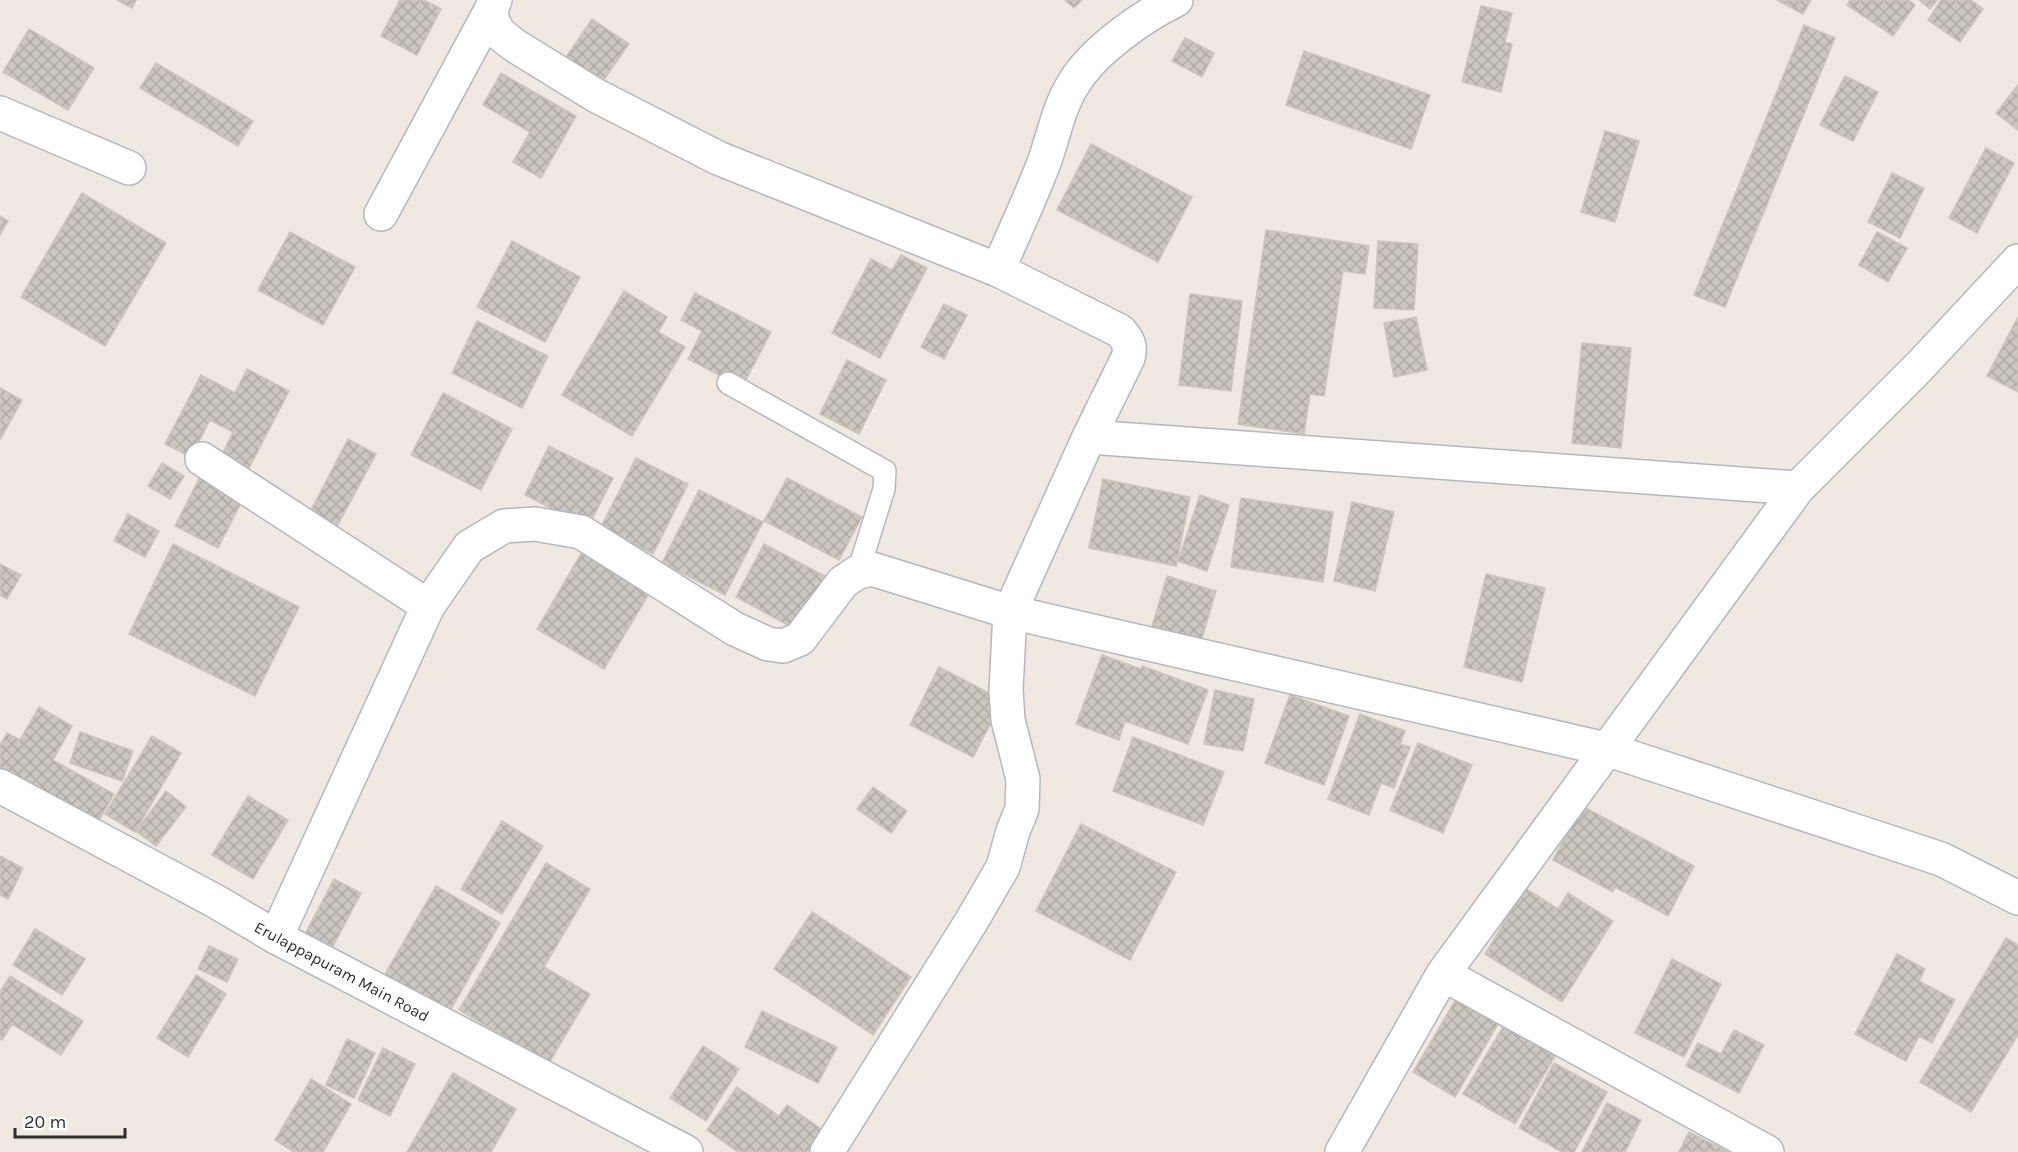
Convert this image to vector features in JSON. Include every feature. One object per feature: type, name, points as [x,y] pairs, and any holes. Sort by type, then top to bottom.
[{"type":"street","points":[[998,270],[1044,160],[1062,106],[1073,84],[1083,70],[1127,30],[1176,0]]},
{"type":"street","points":[[493,5],[492,22],[499,33],[514,45],[595,95],[718,158],[998,270],[1120,331],[1129,341],[1128,358],[1089,437],[1010,612],[1006,690],[1008,720],[1023,779],[1022,809],[1003,867],[827,1152]]},
{"type":"street","points":[[381,214],[493,5]]},
{"type":"street","points":[[0,113],[129,168]]},
{"type":"street","points":[[1342,1152],[1443,974],[1605,749],[1798,488],[1919,367],[2018,261]]},
{"type":"street","points":[[1089,437],[1798,488]]},
{"type":"street","points":[[202,459],[428,606]]},
{"type":"street","points":[[276,937],[428,606],[470,547],[504,526],[535,524],[581,532],[735,629],[768,644],[783,646],[800,639],[843,582],[858,572],[872,569],[1010,612],[1605,749],[1941,859],[2018,898]]},
{"type":"street","name":"Erulappapuram Main Road","points":[[0,786],[276,937],[686,1152]]},
{"type":"street","points":[[1443,974],[1767,1152]]},
{"type":"lane","points":[[728,383],[885,471],[884,489],[858,572]]},
{"type":"building","points":[[117,0],[136,0],[132,8]]},
{"type":"building","points":[[400,0],[424,0],[441,9],[417,55],[381,36]]},
{"type":"building","points":[[1065,0],[1082,0],[1074,8]]},
{"type":"building","points":[[1777,0],[1811,0],[1803,14]]},
{"type":"building","points":[[1850,0],[1908,0],[1915,5],[1893,36],[1847,5]]},
{"type":"building","points":[[1919,0],[1937,0],[1930,9]]},
{"type":"building","points":[[1941,0],[1971,0],[1983,9],[1960,42],[1928,20]]},
{"type":"building","points":[[1481,6],[1512,13],[1505,42],[1512,44],[1501,92],[1462,82]]},
{"type":"building","points":[[592,19],[629,44],[598,88],[562,63]]},
{"type":"building","points":[[1804,25],[1835,38],[1725,307],[1694,295]]},
{"type":"building","points":[[29,29],[94,68],[68,110],[3,72]]},
{"type":"building","points":[[1185,38],[1214,53],[1202,77],[1172,61]]},
{"type":"building","points":[[1304,51],[1430,95],[1411,149],[1286,105]]},
{"type":"building","points":[[156,63],[253,121],[238,146],[140,88]]},
{"type":"building","points":[[501,73],[576,116],[541,178],[513,162],[530,132],[483,105]]},
{"type":"building","points":[[1845,76],[1878,92],[1853,141],[1820,125]]},
{"type":"building","points":[[2018,85],[2018,130],[1996,113]]},
{"type":"building","points":[[1605,131],[1639,141],[1615,222],[1581,212]]},
{"type":"building","points":[[1091,144],[1192,197],[1158,262],[1057,210]]},
{"type":"building","points":[[1986,148],[2014,163],[1977,233],[1949,218]]},
{"type":"building","points":[[1892,173],[1924,188],[1900,238],[1868,222]]},
{"type":"building","points":[[82,193],[166,243],[105,346],[21,297]]},
{"type":"building","points":[[0,216],[8,221],[0,235]]},
{"type":"building","points":[[1266,230],[1369,246],[1365,274],[1343,271],[1324,396],[1310,394],[1304,434],[1238,424]]},
{"type":"building","points":[[290,232],[355,267],[323,325],[258,290]]},
{"type":"building","points":[[1877,232],[1907,248],[1888,282],[1859,265]]},
{"type":"building","points":[[512,241],[580,277],[545,342],[477,307]]},
{"type":"building","points":[[1378,241],[1418,244],[1414,310],[1374,308]]},
{"type":"building","points":[[901,255],[927,268],[880,358],[832,333],[871,259],[892,270]]},
{"type":"building","points":[[624,291],[667,317],[658,332],[685,347],[632,436],[562,395]]},
{"type":"building","points":[[695,293],[771,332],[742,387],[688,359],[702,331],[681,320]]},
{"type":"building","points":[[1190,294],[1242,301],[1231,391],[1179,385]]},
{"type":"building","points":[[944,304],[967,315],[944,359],[921,347]]},
{"type":"building","points":[[1416,317],[1427,370],[1394,377],[1384,323]]},
{"type":"building","points":[[2018,317],[2018,392],[1987,376]]},
{"type":"building","points":[[477,321],[548,356],[522,408],[452,373]]},
{"type":"building","points":[[1582,343],[1631,348],[1621,448],[1572,443]]},
{"type":"building","points":[[847,360],[886,380],[859,434],[820,414]]},
{"type":"building","points":[[247,369],[289,391],[246,474],[219,460],[233,432],[210,420],[191,457],[165,444],[201,375],[235,393]]},
{"type":"building","points":[[0,388],[22,400],[0,440]]},
{"type":"building","points":[[443,393],[512,429],[481,490],[411,455]]},
{"type":"building","points":[[348,439],[376,454],[335,530],[308,516]]},
{"type":"building","points":[[549,446],[613,478],[588,527],[525,495]]},
{"type":"building","points":[[636,458],[688,484],[653,554],[601,527]]},
{"type":"building","points":[[162,463],[184,476],[170,499],[148,486]]},
{"type":"building","points":[[202,473],[245,495],[218,548],[175,526]]},
{"type":"building","points":[[787,478],[862,517],[839,560],[764,521]]},
{"type":"building","points":[[1103,479],[1190,497],[1176,566],[1089,548]]},
{"type":"building","points":[[699,490],[763,522],[725,595],[662,563]]},
{"type":"building","points":[[1200,495],[1229,505],[1207,571],[1178,561]]},
{"type":"building","points":[[1241,498],[1333,512],[1323,582],[1231,567]]},
{"type":"building","points":[[1352,502],[1394,512],[1375,591],[1334,581]]},
{"type":"building","points":[[128,514],[159,531],[145,557],[114,541]]},
{"type":"building","points":[[173,544],[299,607],[255,696],[129,634]]},
{"type":"building","points":[[764,544],[825,576],[797,630],[736,597]]},
{"type":"building","points":[[582,552],[650,592],[604,669],[537,629]]},
{"type":"building","points":[[0,564],[21,575],[7,599],[0,595]]},
{"type":"building","points":[[1486,574],[1545,588],[1522,682],[1464,667]]},
{"type":"building","points":[[1167,576],[1216,591],[1199,648],[1150,633]]},
{"type":"building","points":[[1102,655],[1141,669],[1142,666],[1208,690],[1188,744],[1125,721],[1119,740],[1076,724]]},
{"type":"building","points":[[939,667],[1003,700],[973,757],[910,725]]},
{"type":"building","points":[[1215,690],[1254,699],[1243,751],[1204,744]]},
{"type":"building","points":[[1290,695],[1349,716],[1324,785],[1265,763]]},
{"type":"building","points":[[39,707],[72,726],[53,760],[114,794],[97,824],[0,768],[0,745],[7,733],[20,740]]},
{"type":"building","points":[[1360,714],[1405,731],[1400,744],[1410,747],[1394,788],[1381,783],[1369,815],[1328,799]]},
{"type":"building","points":[[80,732],[133,751],[122,781],[70,763]]},
{"type":"building","points":[[152,736],[181,753],[135,832],[105,814]]},
{"type":"building","points":[[1133,737],[1224,772],[1203,825],[1113,791]]},
{"type":"building","points":[[1418,743],[1472,765],[1443,833],[1390,810]]},
{"type":"building","points":[[873,787],[907,811],[891,833],[857,809]]},
{"type":"building","points":[[166,791],[186,807],[156,846],[136,831]]},
{"type":"building","points":[[248,796],[288,820],[253,879],[212,855]]},
{"type":"building","points":[[1582,806],[1694,866],[1668,916],[1615,887],[1613,892],[1553,860]]},
{"type":"building","points":[[502,821],[543,846],[502,914],[461,889]]},
{"type":"building","points":[[1081,824],[1176,872],[1130,960],[1036,911]]},
{"type":"building","points":[[0,856],[23,868],[8,899],[0,895]]},
{"type":"building","points":[[546,863],[590,889],[544,967],[590,994],[549,1063],[459,1010]]},
{"type":"building","points":[[334,879],[361,893],[329,954],[302,940]]},
{"type":"building","points":[[436,886],[500,923],[446,1018],[381,981]]},
{"type":"building","points":[[1525,888],[1558,909],[1568,893],[1613,921],[1562,1002],[1485,954]]},
{"type":"building","points":[[812,912],[911,977],[873,1035],[774,969]]},
{"type":"building","points":[[35,929],[85,959],[62,995],[13,965]]},
{"type":"building","points":[[2006,938],[2018,945],[2018,1035],[1971,1112],[1920,1082]]},
{"type":"building","points":[[209,946],[238,959],[227,982],[198,969]]},
{"type":"building","points":[[1897,954],[1925,969],[1919,981],[1955,1000],[1932,1043],[1919,1036],[1906,1061],[1855,1034]]},
{"type":"building","points":[[1672,959],[1721,984],[1684,1057],[1635,1033]]},
{"type":"building","points":[[196,975],[226,994],[188,1057],[157,1038]]},
{"type":"building","points":[[10,976],[83,1021],[61,1055],[12,1024],[2,1040],[0,1039],[0,992]]},
{"type":"building","points":[[1459,994],[1501,1019],[1455,1097],[1413,1072]]},
{"type":"building","points":[[762,1011],[837,1047],[818,1083],[745,1047]]},
{"type":"building","points":[[1507,1020],[1558,1051],[1515,1124],[1463,1094]]},
{"type":"building","points":[[1734,1030],[1764,1045],[1739,1093],[1686,1066],[1698,1043],[1721,1054]]},
{"type":"building","points":[[347,1039],[375,1053],[354,1098],[326,1085]]},
{"type":"building","points":[[703,1046],[739,1069],[706,1121],[670,1098]]},
{"type":"building","points":[[383,1048],[415,1064],[390,1116],[358,1100]]},
{"type":"building","points":[[1554,1063],[1607,1092],[1574,1152],[1562,1152],[1519,1128]]},
{"type":"building","points":[[453,1073],[516,1109],[491,1152],[407,1152]]},
{"type":"building","points":[[311,1079],[351,1104],[323,1152],[294,1152],[275,1140]]},
{"type":"building","points":[[737,1087],[779,1116],[787,1105],[824,1131],[810,1152],[738,1152],[707,1130]]},
{"type":"building","points":[[1607,1103],[1641,1120],[1625,1152],[1582,1152]]},
{"type":"building","points":[[1689,1132],[1728,1152],[1679,1152]]}]
